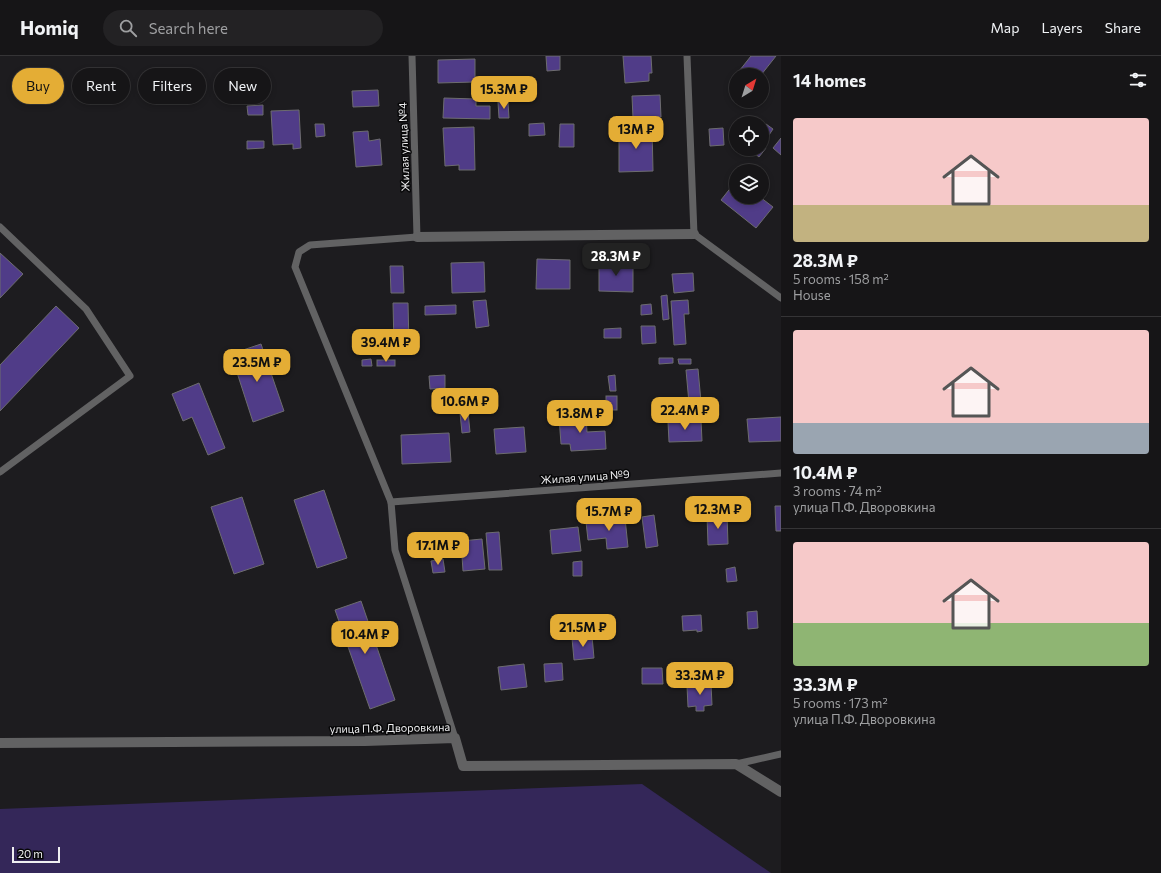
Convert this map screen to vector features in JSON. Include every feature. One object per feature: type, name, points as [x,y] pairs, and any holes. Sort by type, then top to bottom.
[{"type":"street","points":[[417,237],[694,234]]},
{"type":"street","name":"улица П.Ф. Дворовкина","points":[[0,743],[358,741],[455,738],[463,766],[736,764]]},
{"type":"street","points":[[736,764],[781,792]]},
{"type":"lane","name":"Жилая улица №4","points":[[412,56],[417,237]]},
{"type":"lane","points":[[687,56],[694,234],[781,298]]},
{"type":"lane","points":[[0,227],[86,309],[130,376],[0,472]]},
{"type":"lane","points":[[417,237],[310,245],[299,252],[295,267],[391,502],[396,550],[455,738]]},
{"type":"lane","name":"Жилая улица №9","points":[[391,502],[781,474]]},
{"type":"lane","name":"улица П.Ф. Дворовкина","points":[[736,764],[781,754]]},
{"type":"shaded area","points":[[642,784],[771,873],[0,873],[0,809]]},
{"type":"building","points":[[546,56],[560,56],[560,70],[547,71]]},
{"type":"building","points":[[623,56],[651,56],[652,73],[649,73],[649,81],[625,83]]},
{"type":"building","points":[[751,56],[776,56],[767,68],[742,68]]},
{"type":"building","points":[[475,59],[475,82],[438,83],[438,60]]},
{"type":"building","points":[[511,87],[520,87],[520,101],[512,101]]},
{"type":"building","points":[[378,90],[379,106],[353,107],[352,91]]},
{"type":"building","points":[[660,95],[661,117],[633,118],[632,96]]},
{"type":"building","points":[[444,98],[476,99],[476,106],[490,106],[490,119],[443,118]]},
{"type":"building","points":[[498,102],[508,102],[509,118],[499,118]]},
{"type":"building","points":[[263,105],[263,115],[248,115],[247,106]]},
{"type":"building","points":[[299,110],[301,148],[293,149],[293,144],[273,145],[271,111]]},
{"type":"building","points":[[544,123],[545,135],[529,136],[529,124]]},
{"type":"building","points":[[315,124],[324,124],[325,136],[316,137]]},
{"type":"building","points":[[560,124],[574,124],[574,147],[559,147]]},
{"type":"building","points":[[769,126],[773,129],[769,135]]},
{"type":"building","points":[[474,127],[475,170],[459,170],[459,165],[445,166],[443,128]]},
{"type":"building","points":[[652,127],[653,171],[619,172],[619,128]]},
{"type":"building","points":[[723,128],[724,145],[710,146],[709,129]]},
{"type":"building","points":[[368,131],[369,141],[380,139],[382,165],[356,167],[353,132]]},
{"type":"building","points":[[781,138],[781,155],[773,148]]},
{"type":"building","points":[[247,141],[264,141],[264,148],[247,149]]},
{"type":"building","points":[[729,190],[729,204],[769,204],[773,207],[756,228],[721,200]]},
{"type":"building","points":[[0,253],[23,274],[0,298]]},
{"type":"building","points":[[537,259],[570,260],[570,289],[536,289]]},
{"type":"building","points":[[484,262],[485,292],[452,293],[451,263]]},
{"type":"building","points":[[599,262],[633,262],[633,292],[599,291]]},
{"type":"building","points":[[390,266],[403,266],[404,293],[391,293]]},
{"type":"building","points":[[693,273],[694,291],[674,293],[672,274]]},
{"type":"building","points":[[667,295],[669,319],[663,320],[661,296]]},
{"type":"building","points":[[486,300],[489,326],[476,328],[473,301]]},
{"type":"building","points":[[688,300],[689,314],[684,314],[686,344],[674,345],[671,301]]},
{"type":"building","points":[[393,303],[408,303],[409,345],[394,345]]},
{"type":"building","points":[[651,304],[652,314],[641,315],[641,305]]},
{"type":"building","points":[[456,305],[456,314],[425,315],[425,306]]},
{"type":"building","points":[[56,306],[79,328],[0,411],[0,365]]},
{"type":"building","points":[[641,326],[655,326],[656,343],[642,344]]},
{"type":"building","points":[[621,328],[621,338],[604,338],[604,329]]},
{"type":"building","points":[[261,344],[284,411],[253,422],[231,354]]},
{"type":"building","points":[[659,358],[673,358],[673,363],[659,364]]},
{"type":"building","points":[[371,359],[372,366],[362,366],[362,360]]},
{"type":"building","points":[[678,359],[691,359],[691,364],[679,364]]},
{"type":"building","points":[[377,360],[395,360],[395,366],[377,366]]},
{"type":"building","points":[[698,369],[701,402],[689,403],[686,370]]},
{"type":"building","points":[[445,375],[445,388],[430,389],[429,376]]},
{"type":"building","points":[[615,375],[616,391],[610,391],[608,376]]},
{"type":"building","points":[[199,383],[225,448],[208,455],[192,417],[183,421],[172,394]]},
{"type":"building","points":[[606,396],[617,396],[617,410],[606,410]]},
{"type":"building","points":[[468,412],[470,432],[462,433],[460,413]]},
{"type":"building","points":[[586,415],[587,432],[605,431],[606,449],[571,451],[570,444],[561,444],[559,417]]},
{"type":"building","points":[[781,417],[781,441],[749,442],[747,419]]},
{"type":"building","points":[[701,420],[702,441],[669,442],[668,422]]},
{"type":"building","points":[[524,427],[526,452],[496,454],[494,429]]},
{"type":"building","points":[[449,433],[451,462],[402,464],[401,435]]},
{"type":"building","points":[[324,490],[347,558],[317,568],[294,500]]},
{"type":"building","points":[[242,497],[264,564],[234,574],[211,507]]},
{"type":"building","points":[[775,506],[781,506],[781,531],[776,531]]},
{"type":"building","points":[[727,514],[728,544],[708,545],[707,515]]},
{"type":"building","points":[[654,515],[658,546],[646,548],[642,517]]},
{"type":"building","points":[[625,518],[628,547],[607,549],[606,538],[588,540],[586,522]]},
{"type":"building","points":[[578,527],[581,551],[552,554],[550,530]]},
{"type":"building","points":[[499,532],[502,570],[489,570],[486,533]]},
{"type":"building","points":[[482,539],[485,569],[463,571],[461,541]]},
{"type":"building","points":[[443,559],[445,572],[433,573],[431,561]]},
{"type":"building","points":[[582,561],[582,576],[573,576],[573,562]]},
{"type":"building","points":[[735,567],[737,581],[727,582],[726,569]]},
{"type":"building","points":[[361,601],[395,700],[370,709],[335,610]]},
{"type":"building","points":[[757,611],[758,628],[748,629],[747,612]]},
{"type":"building","points":[[701,615],[702,631],[683,631],[682,616]]},
{"type":"building","points":[[592,636],[594,658],[574,660],[572,638]]},
{"type":"building","points":[[562,663],[563,680],[545,682],[544,664]]},
{"type":"building","points":[[524,664],[527,687],[501,690],[498,667]]},
{"type":"building","points":[[642,668],[662,668],[663,684],[642,684]]},
{"type":"building","points":[[711,684],[712,705],[704,706],[704,711],[696,711],[696,706],[688,707],[687,686]]}]
